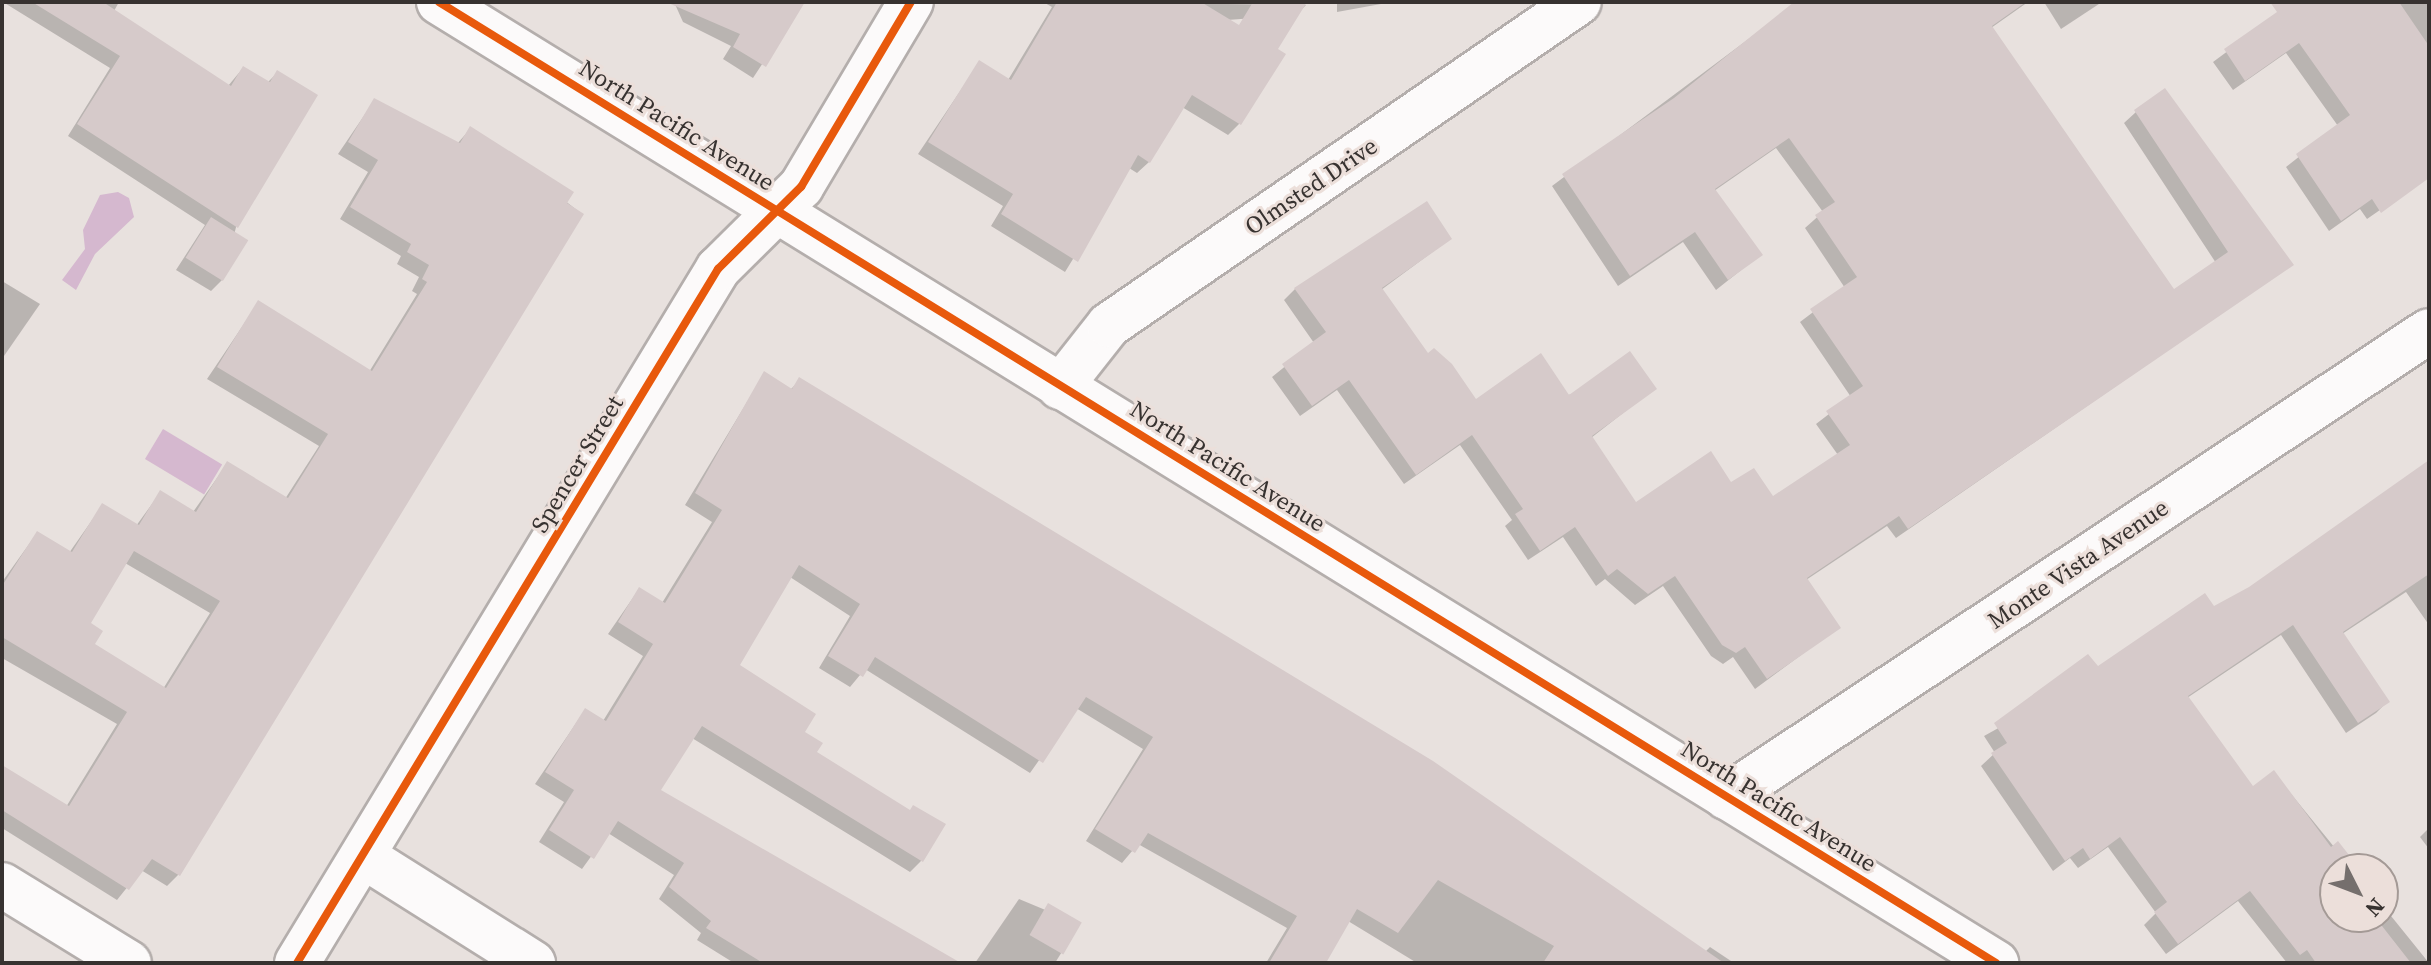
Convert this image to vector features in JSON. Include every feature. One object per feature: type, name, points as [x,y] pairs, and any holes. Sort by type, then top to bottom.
[{"type":"street","name":"North Pacific Avenue","points":[[439,2],[1996,963]]},
{"type":"street","name":"Spencer Street","points":[[297,963],[718,269],[776,210],[824,154],[911,2]]},
{"type":"street","name":"Olmsted Drive","points":[[1060,387],[1109,325],[1579,2]]},
{"type":"street","name":"Monte Vista Avenue","points":[[1726,797],[2429,331]]},
{"type":"street","points":[[363,856],[533,963]]},
{"type":"street","points":[[2,885],[129,963]]},
{"type":"shaded area","points":[[118,192],[129,198],[134,217],[95,254],[76,290],[62,280],[85,249],[83,230],[100,195]]},
{"type":"shaded area","points":[[163,429],[222,465],[204,495],[145,459]]},
{"type":"building","points":[[32,2],[103,2],[231,86],[243,66],[270,82],[277,70],[318,95],[238,228],[77,124],[120,56]]},
{"type":"building","points":[[666,2],[805,2],[766,67],[733,47],[740,34]]},
{"type":"building","points":[[1057,2],[1201,2],[1239,25],[1253,2],[1307,2],[1278,49],[1286,54],[1241,125],[1192,95],[1150,163],[1138,155],[1078,262],[1001,214],[1013,194],[928,142],[979,60],[1011,80]]},
{"type":"building","points":[[1794,2],[2026,2],[1992,26],[2174,289],[2228,252],[2134,110],[2165,88],[2294,265],[1908,529],[1899,516],[1807,578],[1841,628],[1767,679],[1745,647],[1736,653],[1722,645],[1675,576],[1648,594],[1617,569],[1608,576],[1575,527],[1540,551],[1515,514],[1523,509],[1472,435],[1416,475],[1349,380],[1312,406],[1282,364],[1326,332],[1294,288],[1427,201],[1452,239],[1382,288],[1428,353],[1434,348],[1452,364],[1476,399],[1541,353],[1569,395],[1630,351],[1657,389],[1592,436],[1636,502],[1711,451],[1731,482],[1754,468],[1773,496],[1850,445],[1826,411],[1863,386],[1810,309],[1857,277],[1815,215],[1835,202],[1789,138],[1715,189],[1763,255],[1728,280],[1695,232],[1630,276],[1562,174],[1674,98]]},
{"type":"building","points":[[2270,2],[2399,2],[2429,46],[2429,178],[2381,213],[2372,199],[2341,221],[2296,154],[2350,115],[2299,43],[2245,81],[2224,49],[2277,12]]},
{"type":"building","points":[[374,98],[460,143],[470,126],[574,192],[567,203],[584,214],[180,876],[152,859],[129,890],[2,810],[2,765],[69,806],[127,712],[2,637],[2,586],[37,531],[72,552],[102,503],[139,525],[160,490],[196,512],[227,461],[288,498],[328,434],[217,367],[258,300],[372,371],[427,282],[422,279],[429,265],[407,252],[411,244],[350,207],[378,160],[348,142]],"holes":[[[134,551],[220,601],[166,688],[95,644],[103,631],[91,623]]]},
{"type":"building","points":[[211,217],[248,240],[223,281],[186,258]]},
{"type":"building","points":[[764,371],[792,389],[799,377],[1433,761],[1724,963],[1543,963],[1554,946],[1438,880],[1398,933],[1357,909],[1326,963],[1269,963],[1297,916],[1148,833],[1135,853],[1095,829],[1153,737],[1086,697],[1043,763],[875,657],[863,677],[828,656],[860,604],[799,565],[740,665],[816,714],[805,732],[823,743],[817,752],[910,810],[913,805],[946,824],[923,862],[702,726],[661,790],[961,963],[763,963],[706,928],[711,921],[669,887],[684,863],[618,821],[594,859],[549,830],[574,790],[545,772],[585,708],[606,721],[653,644],[618,622],[639,587],[665,603],[722,510],[695,493]]},
{"type":"building","points":[[2429,460],[2429,574],[2343,632],[2390,702],[2358,723],[2293,625],[2188,696],[2253,786],[2274,770],[2331,847],[2338,841],[2347,853],[2319,853],[2319,933],[2388,933],[2411,963],[2316,963],[2307,950],[2300,955],[2250,891],[2178,944],[2154,912],[2167,902],[2120,837],[2090,859],[2083,848],[2065,861],[1991,753],[2007,743],[1994,723],[2088,654],[2098,666],[2205,593],[2214,606],[2249,587]]},
{"type":"building","points":[[1048,903],[1082,923],[1063,955],[1030,935]]},
{"type":"cycle path","points":[[439,2],[1996,963]]},
{"type":"cycle path","points":[[297,963],[718,269],[801,187],[911,2]]}]
